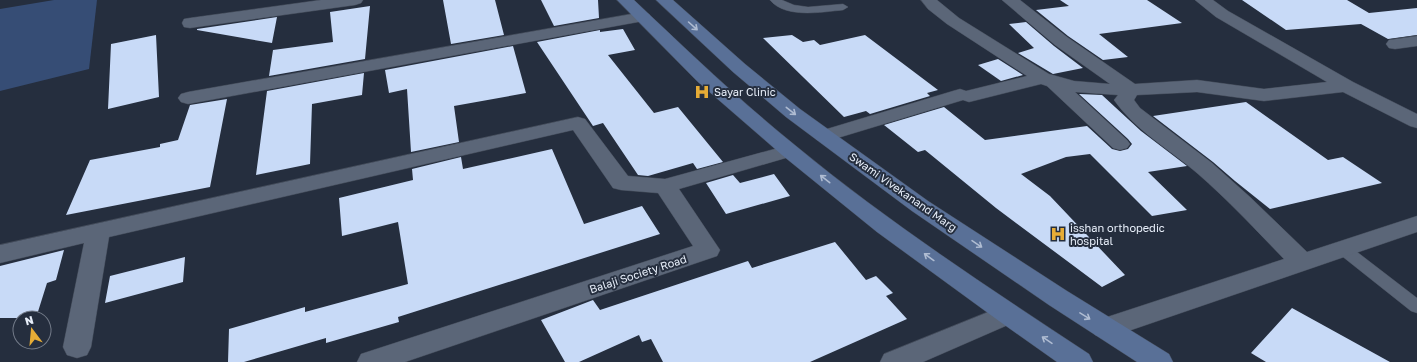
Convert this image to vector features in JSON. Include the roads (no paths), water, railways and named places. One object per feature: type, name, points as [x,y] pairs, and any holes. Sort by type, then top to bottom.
[{"type":"main road","points":[[625,0],[704,78],[789,151],[885,226],[1008,314],[1079,362]]},
{"type":"main road","name":"Swami Vivekanand Marg","points":[[664,0],[739,68],[824,136],[920,206],[1159,362]]},
{"type":"street","points":[[190,23],[355,0]]},
{"type":"street","points":[[930,0],[934,6],[953,21],[1048,80],[1120,144]]},
{"type":"street","points":[[1010,0],[1061,41],[1131,90]]},
{"type":"street","points":[[1203,0],[1222,14],[1346,86],[1408,111],[1417,122]]},
{"type":"street","points":[[188,98],[642,17]]},
{"type":"street","points":[[1395,44],[1417,41]]},
{"type":"street","points":[[824,136],[964,95],[1048,80],[1091,89],[1131,90],[1197,86],[1264,95],[1346,86]]},
{"type":"street","points":[[1131,90],[1124,100],[1134,112],[1204,168],[1242,202],[1302,262]]},
{"type":"street","points":[[0,254],[578,123],[621,183],[664,186],[789,151]]},
{"type":"street","name":"Balaji Society Road","points":[[371,362],[708,250],[664,186]]},
{"type":"street","points":[[1105,328],[1417,224]]},
{"type":"street","points":[[77,347],[98,232]]},
{"type":"street","points":[[894,362],[1008,314]]},
{"type":"lane","points":[[775,0],[784,7],[800,10],[843,7]]},
{"type":"lane","points":[[1342,249],[1417,307]]},
{"type":"place","name":"Sayar Clinic","points":[[702,92]]},
{"type":"place","name":"isshan orthopedic hospital","points":[[1058,234]]}]
